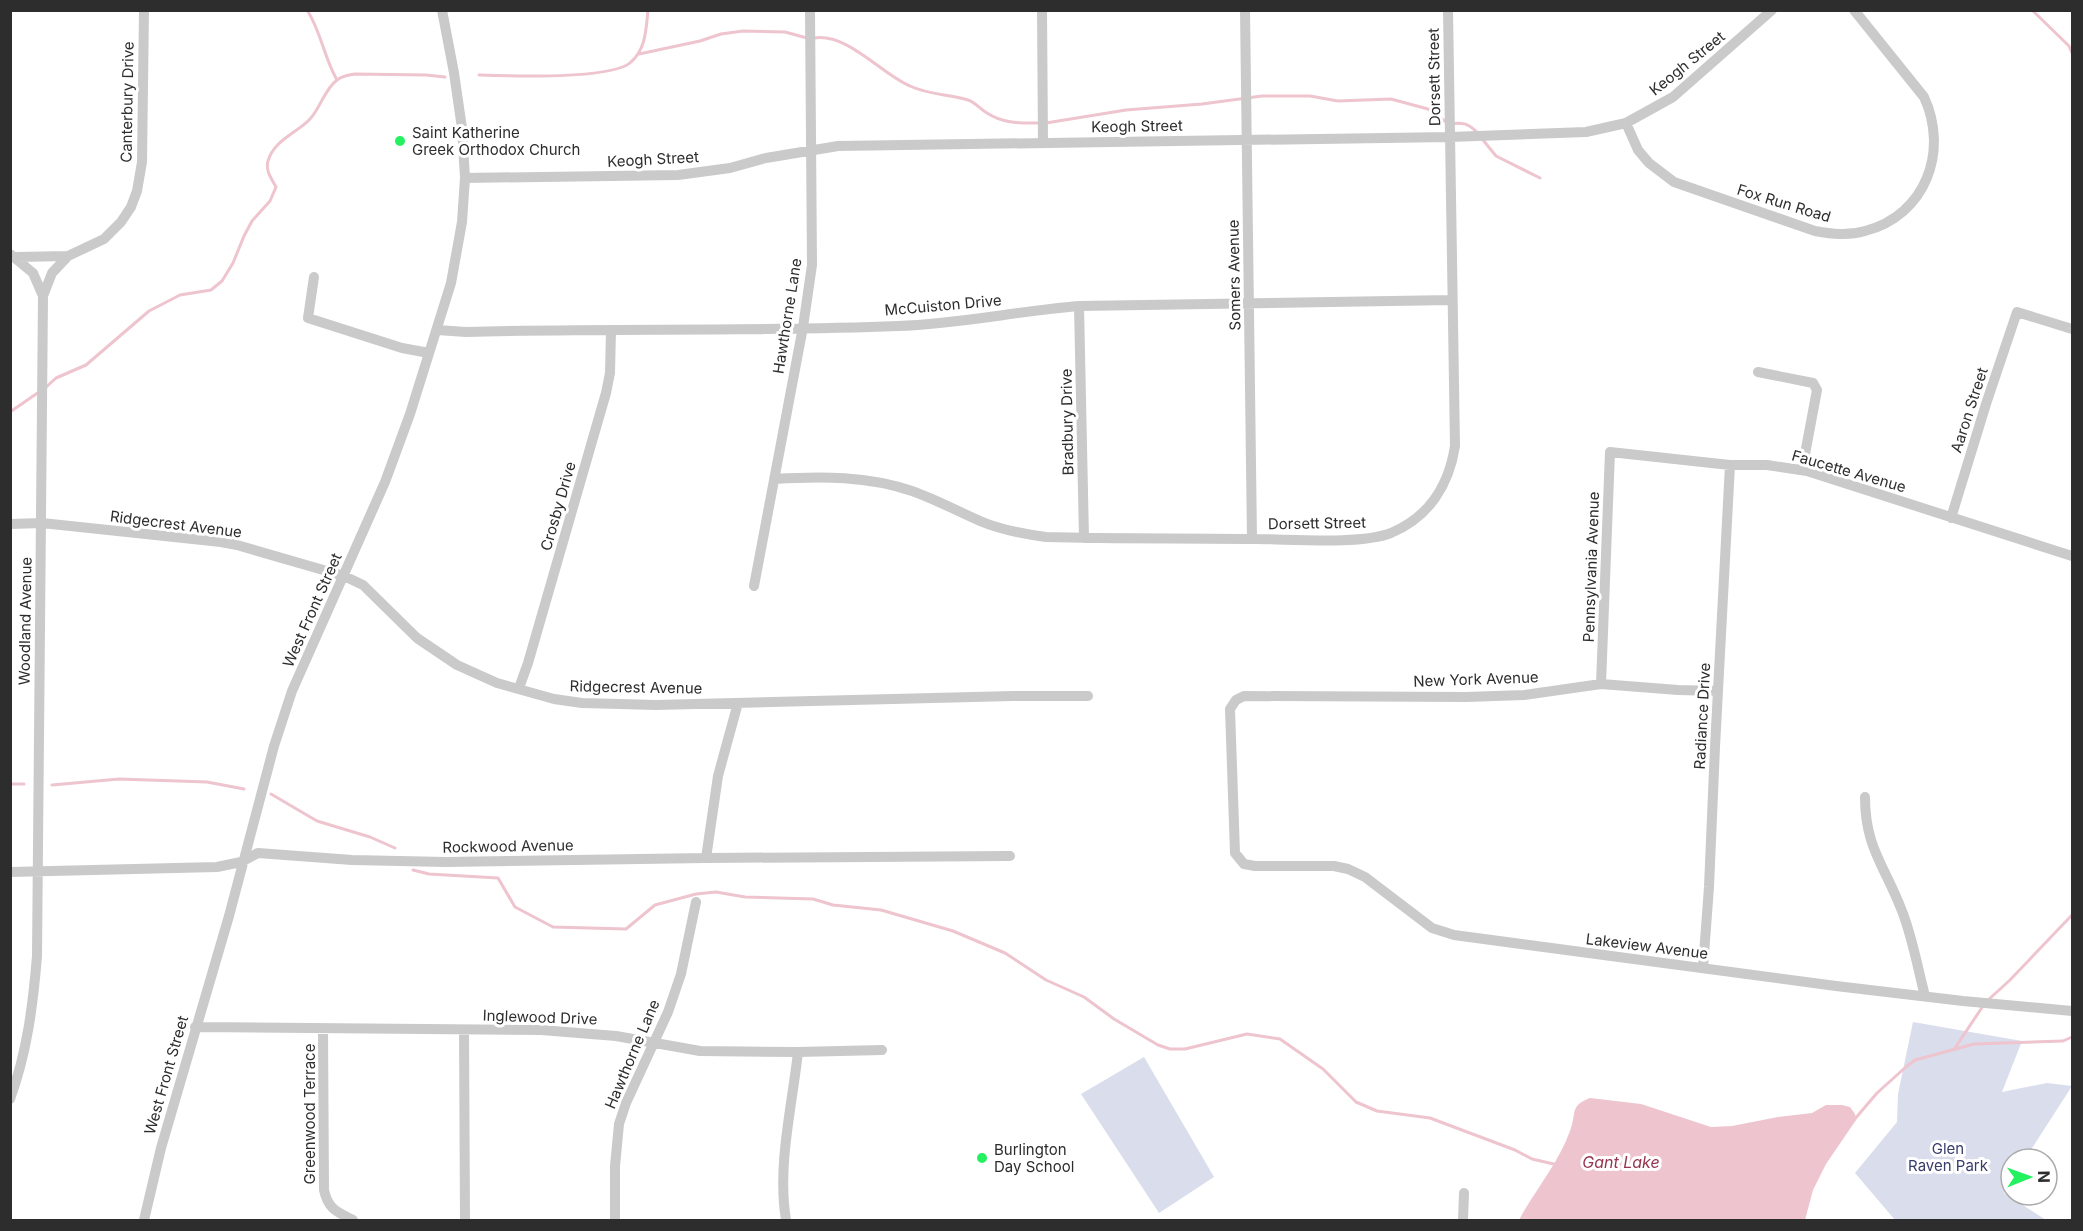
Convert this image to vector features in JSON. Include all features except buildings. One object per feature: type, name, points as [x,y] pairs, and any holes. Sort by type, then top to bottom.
[{"type":"street","name":"Canterbury Drive","points":[[43,296],[52,273],[68,256],[104,238],[121,222],[131,207],[137,191],[142,162],[144,10]]},
{"type":"street","name":"Hawthorne Lane","points":[[754,586],[803,327],[812,265],[810,10]]},
{"type":"street","points":[[1042,10],[1043,143]]},
{"type":"street","name":"Somers Avenue","points":[[1245,10],[1252,539]]},
{"type":"street","name":"Dorsett Street","points":[[775,479],[862,479],[911,491],[1004,530],[1038,536],[1309,540],[1379,536],[1406,525],[1429,507],[1440,493],[1448,477],[1455,446],[1448,10]]},
{"type":"street","name":"Keogh Street","points":[[465,178],[678,175],[730,168],[811,150],[876,145],[1566,134],[1605,129],[1626,123],[1651,111],[1687,87],[1772,10]]},
{"type":"street","name":"Fox Run Road","points":[[1626,123],[1638,150],[1649,163],[1674,182],[1815,231],[1853,234],[1886,224],[1900,214],[1923,187],[1932,167],[1935,127],[1924,97],[1854,10]]},
{"type":"street","name":"West Front Street","points":[[144,1221],[161,1148],[229,916],[241,862],[273,746],[290,699],[385,482],[451,283],[462,222],[465,178],[462,128],[445,11]]},
{"type":"street","name":"Woodland Avenue","points":[[14,255],[68,256]]},
{"type":"street","name":"Woodland Avenue","points":[[10,1099],[19,1076],[27,1040],[36,956],[42,523],[43,296],[33,273],[14,255]]},
{"type":"street","points":[[315,277],[308,318],[402,348],[429,353]]},
{"type":"street","name":"McCuiston Drive","points":[[437,330],[466,332],[933,324],[1079,306],[1452,300]]},
{"type":"street","name":"Bradbury Drive","points":[[1079,306],[1084,538]]},
{"type":"street","name":"Aaron Street","points":[[1951,518],[2017,312],[2073,328]]},
{"type":"street","name":"Crosby Drive","points":[[519,688],[606,393],[610,373],[611,330]]},
{"type":"street","points":[[1758,372],[1813,383],[1817,390],[1802,470]]},
{"type":"street","name":"Faucette Avenue","points":[[1610,452],[1802,470],[2073,556]]},
{"type":"street","name":"Pennsylvania Avenue","points":[[1601,684],[1610,452]]},
{"type":"street","name":"Radiance Drive","points":[[1703,968],[1730,465]]},
{"type":"street","name":"Ridgecrest Avenue","points":[[10,524],[42,523],[237,545],[344,576],[363,585],[373,593],[417,638],[436,652],[477,675],[554,699],[582,703],[656,705],[1088,696]]},
{"type":"street","name":"New York Avenue","points":[[1239,859],[1235,853],[1233,838],[1229,721],[1230,709],[1236,700],[1244,696],[1466,697],[1524,695],[1601,684],[1718,691]]},
{"type":"street","points":[[706,858],[718,776],[738,703]]},
{"type":"street","points":[[1864,797],[1870,841],[1904,914],[1925,996]]},
{"type":"street","name":"Rockwood Avenue","points":[[10,872],[217,867],[241,862],[258,853],[352,860],[446,862],[1010,856]]},
{"type":"street","name":"Lakeview Avenue","points":[[1239,859],[1244,864],[1255,866],[1334,866],[1348,869],[1365,877],[1432,928],[1454,935],[1925,996],[2073,1011]]},
{"type":"street","name":"Hawthorne Lane","points":[[615,1221],[615,1166],[619,1124],[681,974],[696,902]]},
{"type":"street","name":"Inglewood Drive","points":[[195,1027],[579,1032],[700,1051],[882,1050]]},
{"type":"street","name":"Greenwood Terrace","points":[[323,1029],[324,1190],[326,1201],[331,1208],[353,1221]]},
{"type":"street","points":[[464,1030],[465,1221]]},
{"type":"street","points":[[786,1221],[783,1197],[786,1144],[798,1052]]},
{"type":"street","points":[[1463,1221],[1464,1193]]},
{"type":"green space","name":"Glen Raven Park","points":[[1913,1022],[2022,1041],[2002,1092],[2047,1083],[2072,1086],[2033,1147],[1999,1147],[1999,1207],[2026,1207],[2046,1220],[1895,1220],[1855,1173],[1897,1122],[1898,1094]]},
{"type":"green space","points":[[1144,1057],[1214,1177],[1159,1213],[1081,1094]]},
{"type":"water","name":"Gant Lake","points":[[1590,1098],[1641,1104],[1711,1127],[1732,1126],[1812,1113],[1826,1105],[1850,1107],[1856,1120],[1826,1164],[1813,1190],[1805,1220],[1519,1220],[1559,1155],[1570,1131],[1576,1107]]},
{"type":"waterway","points":[[307,10],[337,80]]},
{"type":"waterway","points":[[479,75],[558,76],[620,68],[631,62],[640,51],[648,10]]},
{"type":"waterway","points":[[2032,10],[2069,46],[2072,53]]},
{"type":"waterway","points":[[639,54],[700,41],[721,34],[743,31],[785,32],[807,38]]},
{"type":"waterway","points":[[814,38],[827,38],[839,42],[917,89],[968,100],[993,117],[1006,121],[1039,123]]},
{"type":"waterway","points":[[44,389],[56,378],[86,365],[149,311],[180,295],[211,290],[222,281],[252,221],[270,201],[276,187],[267,168],[271,154],[280,142],[310,119],[337,80],[355,74],[445,77]]},
{"type":"waterway","points":[[1046,123],[1126,110],[1202,104],[1262,96],[1310,96],[1338,101],[1391,99],[1428,109],[1449,124],[1464,124],[1477,132]]},
{"type":"waterway","points":[[1483,140],[1496,156],[1540,178]]},
{"type":"waterway","points":[[10,412],[39,392]]},
{"type":"waterway","points":[[52,785],[119,779],[207,782],[244,789]]},
{"type":"waterway","points":[[10,784],[24,784]]},
{"type":"waterway","points":[[271,794],[317,821],[370,837],[395,848]]},
{"type":"waterway","points":[[413,870],[429,874],[498,878],[515,907],[553,927],[626,929],[655,905],[696,894],[716,892],[745,897],[813,899],[833,905],[881,910],[953,931],[1005,953],[1046,980],[1084,997],[1114,1019],[1158,1045],[1170,1049],[1185,1049],[1247,1034],[1280,1039],[1323,1069],[1356,1102],[1377,1111],[1430,1118],[1515,1150],[1532,1159],[1558,1165]]},
{"type":"waterway","points":[[1987,1001],[2072,915]]},
{"type":"waterway","points":[[1955,1048],[1983,1006]]},
{"type":"waterway","points":[[1854,1120],[1877,1093],[1915,1060],[1974,1044],[2063,1041],[2072,1037]]},
{"type":"place","name":"Saint Katherine Greek Orthodox Church","points":[[400,141]]},
{"type":"place","name":"Burlington Day School","points":[[982,1158]]}]
